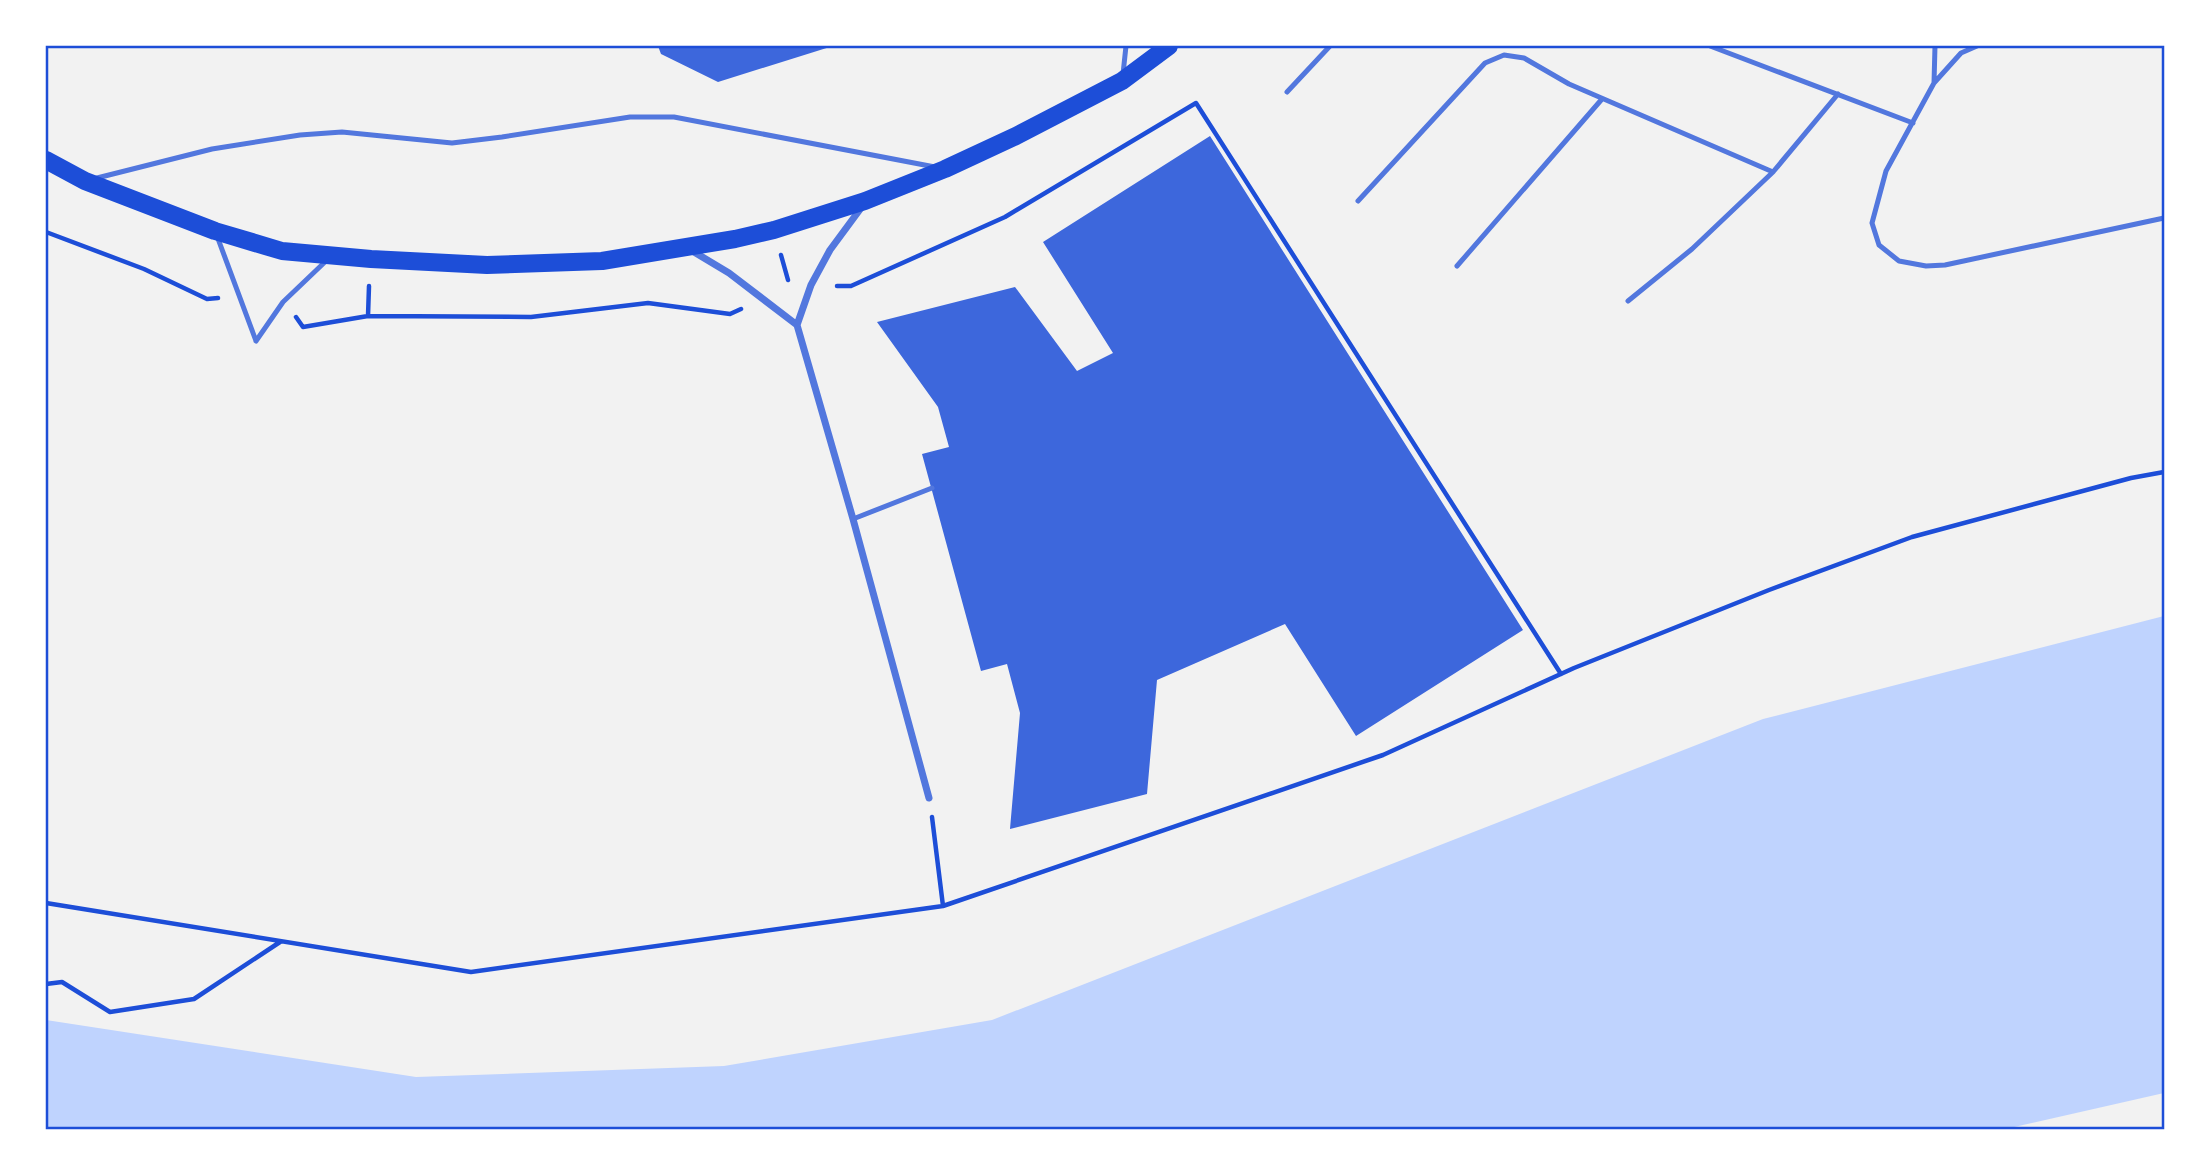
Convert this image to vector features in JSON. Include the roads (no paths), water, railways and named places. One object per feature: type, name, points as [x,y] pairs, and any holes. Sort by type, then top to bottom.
[{"type":"main road","points":[[46,160],[85,181],[215,232],[282,251],[487,265],[603,261],[774,230],[866,201],[1016,136],[1122,81],[1169,46]]},
{"type":"street","points":[[866,201],[830,250],[811,285],[797,325],[929,798]]},
{"type":"street","points":[[685,247],[729,273],[797,325]]},
{"type":"lane","points":[[1122,81],[1126,46]]},
{"type":"lane","points":[[1287,92],[1330,46]]},
{"type":"lane","points":[[1710,46],[1913,123]]},
{"type":"lane","points":[[1934,83],[1935,46]]},
{"type":"lane","points":[[1977,46],[1961,54],[1934,83],[1886,170],[1872,223],[1879,245],[1899,261],[1926,266],[1945,265],[2165,218]]},
{"type":"lane","points":[[1359,201],[1485,63],[1504,55],[1524,58],[1569,84],[1773,172]]},
{"type":"lane","points":[[1628,301],[1692,249],[1773,172],[1838,94]]},
{"type":"lane","points":[[1457,266],[1602,99]]},
{"type":"lane","points":[[85,181],[212,149],[300,135],[342,132],[452,143],[630,117],[674,117],[945,169]]},
{"type":"lane","points":[[215,232],[256,341],[283,302],[332,256]]},
{"type":"lane","points":[[853,519],[932,488]]},
{"type":"water","points":[[2164,616],[2164,1093],[2001,1130],[46,1129],[46,1020],[416,1077],[724,1066],[992,1020],[1763,719]]}]
